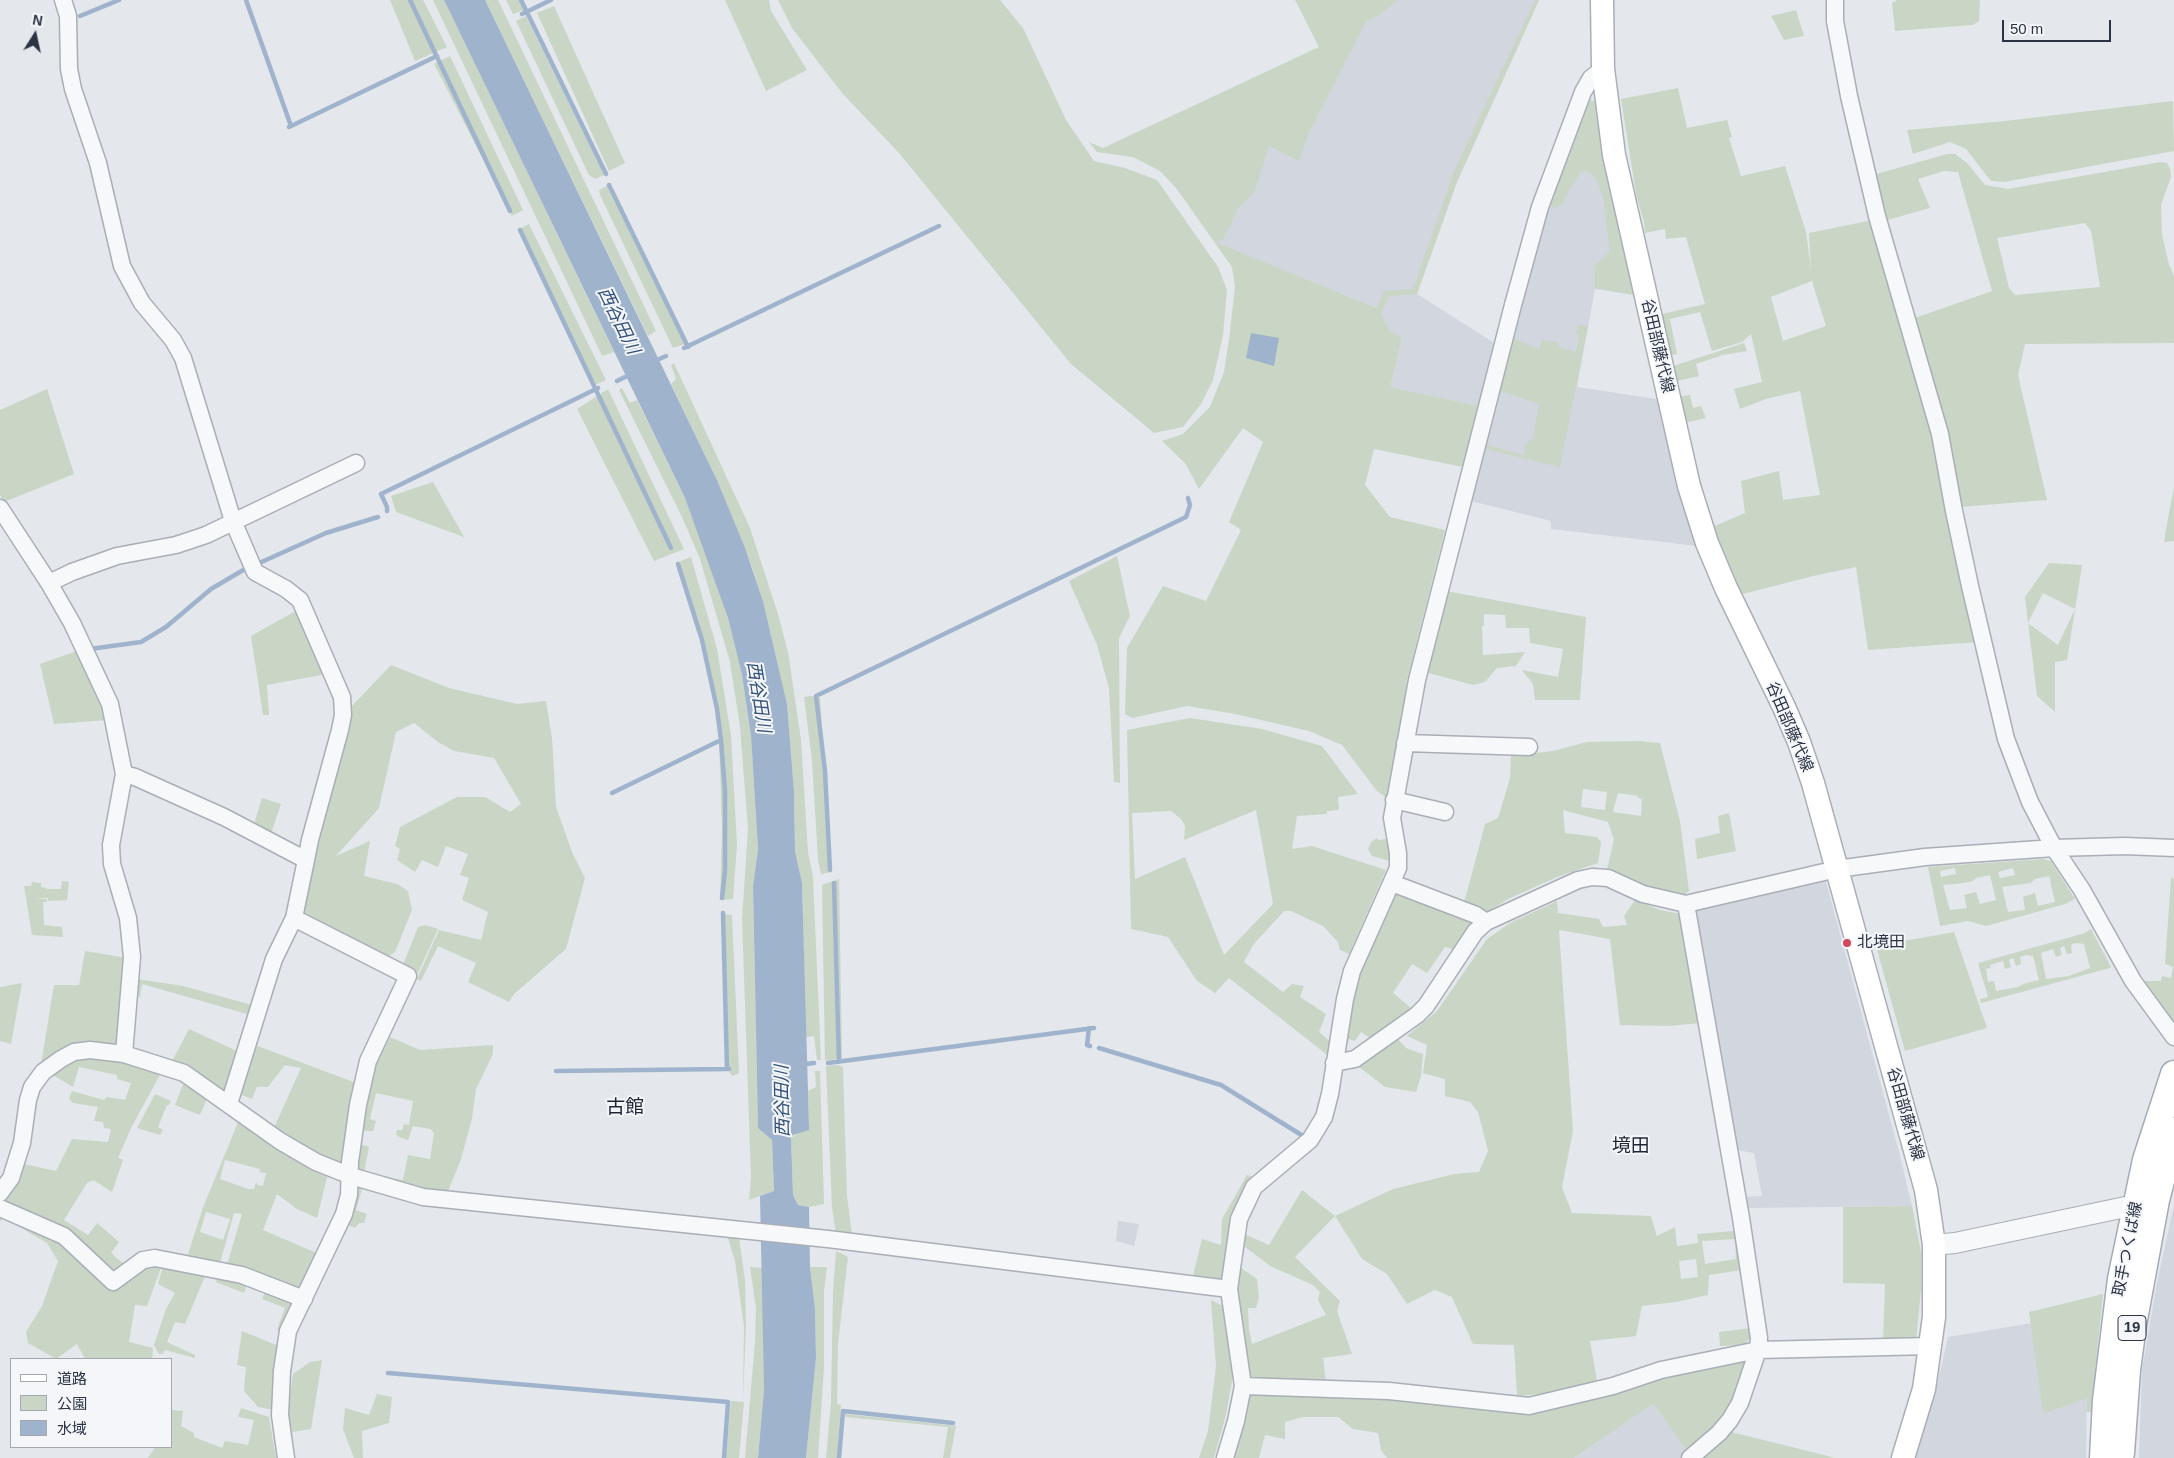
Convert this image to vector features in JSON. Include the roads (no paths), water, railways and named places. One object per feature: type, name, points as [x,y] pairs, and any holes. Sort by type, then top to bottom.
[{"type":"main road","name":"谷田部藤代線","points":[[1602,0],[1603,69],[1606,103],[1620,184],[1689,486],[1707,542],[1726,588],[1799,742],[1813,783],[1926,1190],[1934,1245],[1935,1289],[1931,1346],[1918,1412],[1903,1458]]},
{"type":"main road","name":"取手つくば線","points":[[2104,1458],[2106,1400],[2112,1339],[2121,1279],[2155,1200],[2146,1160],[2174,1074]]},
{"type":"main road","name":"取手つくば線","points":[[2121,1458],[2133,1325],[2155,1200],[2174,1131]]},
{"type":"street","points":[[64,0],[68,16],[69,69],[73,89],[98,164],[122,266],[142,303],[173,340],[182,358],[233,521],[255,572],[286,589],[300,600],[342,697],[343,715],[340,730],[310,840],[294,918],[274,959],[230,1104]]},
{"type":"street","points":[[1834,0],[1834,21],[1856,125],[1878,216],[1940,434],[1970,586],[2006,739],[2030,802],[2054,848],[2082,890],[2133,981],[2174,1037]]},
{"type":"street","points":[[1225,1458],[1236,1422],[1242,1386],[1229,1289],[1239,1219],[1254,1187],[1310,1140],[1324,1117],[1330,1094],[1334,1063],[1352,971],[1398,868],[1398,853],[1392,818],[1417,680],[1435,602],[1540,207],[1583,92],[1591,78],[1603,69]]},
{"type":"street","points":[[49,583],[72,572],[116,556],[176,545],[206,535],[356,463]]},
{"type":"street","points":[[0,508],[49,583],[72,623],[110,704],[124,774],[111,845],[112,864],[128,918],[132,957],[124,1054]]},
{"type":"street","points":[[1405,744],[1529,747]]},
{"type":"street","points":[[124,774],[135,777],[224,817],[306,860]]},
{"type":"street","points":[[1394,800],[1445,812]]},
{"type":"street","points":[[1334,1063],[1355,1059],[1417,1015],[1426,1006],[1475,932],[1486,922],[1578,880],[1592,877],[1608,878],[1643,894],[1686,904],[1837,869],[1925,857],[2054,848],[2125,846],[2174,848]]},
{"type":"street","points":[[1392,884],[1476,915],[1486,922]]},
{"type":"street","points":[[1686,904],[1741,1218],[1759,1338],[1758,1350],[1740,1403],[1730,1420],[1719,1433],[1690,1458]]},
{"type":"street","points":[[286,1458],[280,1415],[282,1371],[288,1331],[344,1214],[351,1176],[350,1162],[358,1105],[368,1061],[408,976],[294,918]]},
{"type":"street","points":[[0,1193],[11,1178],[22,1142],[28,1100],[32,1087],[43,1072],[74,1052],[90,1050],[124,1054],[184,1073],[280,1141],[316,1162],[351,1176],[423,1197],[828,1239],[1229,1289]]},
{"type":"street","points":[[1934,1245],[1955,1243],[2155,1200]]},
{"type":"street","points":[[0,1208],[64,1236],[113,1282],[142,1260],[155,1258],[242,1275],[304,1299]]},
{"type":"street","points":[[1242,1386],[1412,1392],[1529,1406],[1613,1386],[1669,1368],[1758,1350],[1931,1346]]},
{"type":"water","name":"西谷田川","points":[[444,0],[485,0],[717,480],[745,548],[763,601],[787,704],[794,791],[795,851],[802,883],[809,1130],[793,1135],[791,1138],[793,1195],[798,1205],[809,1207],[810,1267],[815,1309],[816,1358],[806,1458],[758,1458],[764,1389],[760,1196],[774,1191],[772,1140],[758,1128],[753,886],[758,849],[751,736],[742,675],[728,618],[685,498]]},
{"type":"water","points":[[1251,333],[1279,338],[1274,366],[1246,358]]},
{"type":"waterway","points":[[80,16],[119,0]]},
{"type":"waterway","points":[[246,0],[291,126]]},
{"type":"waterway","points":[[410,0],[510,211]]},
{"type":"waterway","points":[[521,0],[606,174]]},
{"type":"waterway","points":[[522,14],[551,0]]},
{"type":"waterway","points":[[289,127],[437,56]]},
{"type":"waterway","points":[[609,185],[688,347]]},
{"type":"waterway","points":[[684,348],[939,226]]},
{"type":"waterway","points":[[520,230],[671,548]]},
{"type":"waterway","points":[[657,360],[666,356]]},
{"type":"waterway","points":[[617,381],[629,375]]},
{"type":"waterway","points":[[387,511],[381,494],[598,388]]},
{"type":"waterway","points":[[830,870],[825,771],[816,696],[1186,517],[1190,505],[1188,498]]},
{"type":"waterway","points":[[257,564],[326,533],[378,517]]},
{"type":"waterway","points":[[678,564],[702,640],[717,709],[725,791],[725,870],[722,898]]},
{"type":"waterway","points":[[90,649],[141,642],[166,627],[211,589],[245,569]]},
{"type":"waterway","points":[[612,793],[721,740]]},
{"type":"waterway","points":[[834,883],[839,1062]]},
{"type":"waterway","points":[[723,913],[727,1069]]},
{"type":"waterway","points":[[1089,1028],[1087,1045],[1090,1046]]},
{"type":"waterway","points":[[828,1063],[1094,1028]]},
{"type":"waterway","points":[[1099,1048],[1221,1085],[1303,1136]]},
{"type":"waterway","points":[[806,1064],[814,1063]]},
{"type":"waterway","points":[[556,1071],[729,1069]]},
{"type":"waterway","points":[[388,1373],[728,1402],[724,1458]]},
{"type":"waterway","points":[[839,1458],[843,1411],[953,1423]]},
{"type":"place","name":"北境田","points":[[1847,943]]},
{"type":"district","name":"古館","points":[[625,1108]]},
{"type":"district","name":"境田","points":[[1631,1147]]}]
